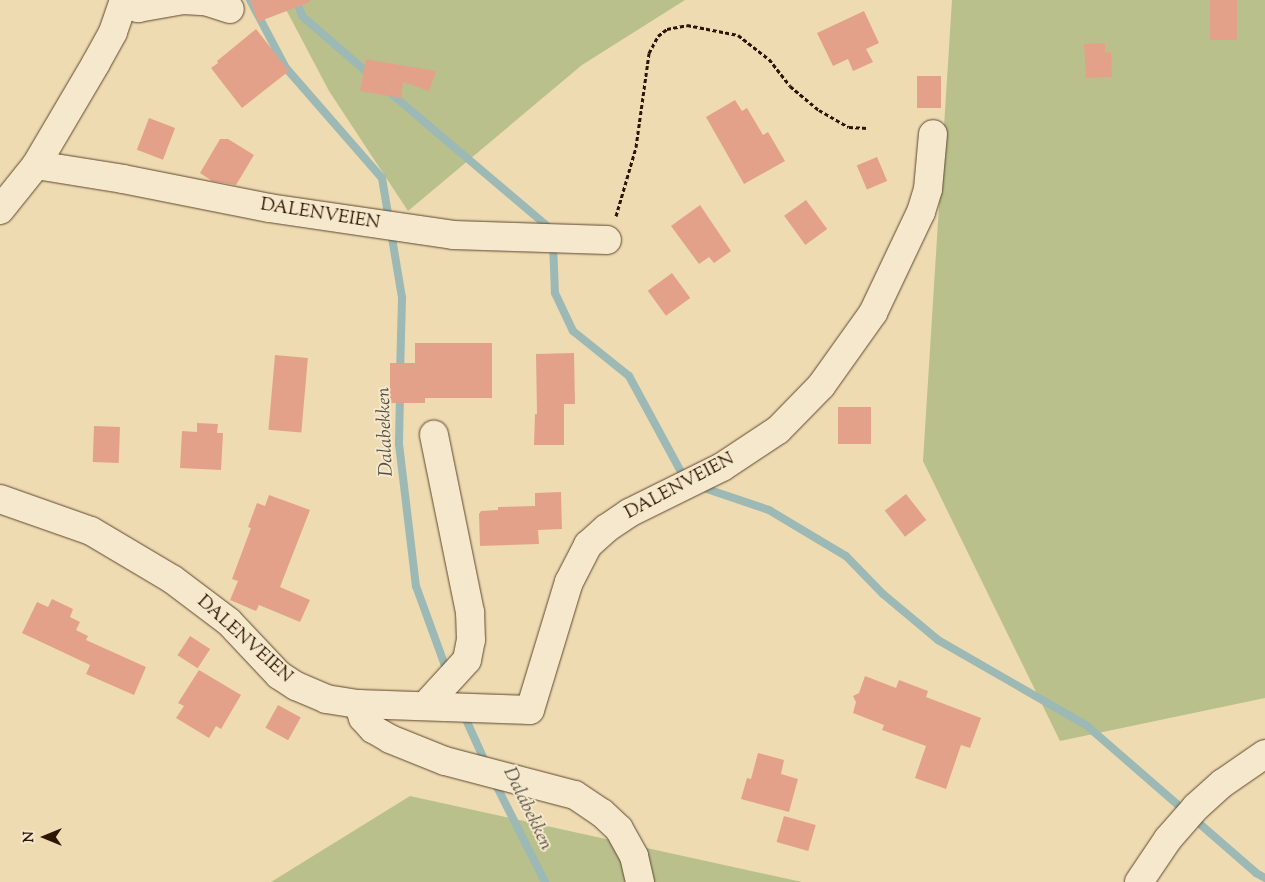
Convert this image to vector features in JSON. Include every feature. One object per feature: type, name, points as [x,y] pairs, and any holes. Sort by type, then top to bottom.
[{"type":"street","points":[[0,210],[36,165],[113,32],[124,2],[138,8],[183,0],[205,2],[230,10]]},
{"type":"street","name":"DALENVEIEN","points":[[0,499],[91,531],[194,595],[229,622],[279,675],[296,686],[326,699],[358,704],[530,710],[569,582],[588,544],[629,513],[722,467],[778,430],[821,386],[873,313],[920,212],[928,189],[933,134]]},
{"type":"street","name":"DALENVEIEN","points":[[36,165],[123,179],[269,208],[453,235],[607,240]]},
{"type":"street","points":[[425,706],[467,660],[471,640],[470,612],[434,435]]},
{"type":"street","points":[[358,704],[363,718],[373,729],[390,740],[445,761],[575,795],[602,813],[619,829],[634,856],[640,882]]},
{"type":"street","points":[[1139,882],[1168,839],[1196,807],[1223,783],[1265,754]]},
{"type":"path","points":[[607,240],[636,147],[649,53],[658,36],[667,29],[686,25],[738,35],[768,59],[790,86],[819,110],[849,127],[868,128]]},
{"type":"green space","points":[[281,0],[685,0],[582,65],[408,211],[329,91]]},
{"type":"green space","points":[[952,0],[1265,0],[1265,698],[1060,741],[923,461]]},
{"type":"green space","points":[[410,796],[802,882],[271,882]]},
{"type":"building","points":[[250,0],[310,0],[310,2],[258,22]]},
{"type":"building","points":[[1210,0],[1237,0],[1237,40],[1210,40]]},
{"type":"building","points":[[864,11],[879,43],[866,49],[873,62],[853,71],[848,59],[833,66],[817,33]]},
{"type":"building","points":[[256,29],[289,71],[242,108],[211,68]]},
{"type":"building","points":[[1105,43],[1105,53],[1111,52],[1112,77],[1086,78],[1084,44]]},
{"type":"building","points":[[366,59],[436,71],[429,91],[403,82],[401,98],[360,91]]},
{"type":"building","points":[[917,76],[941,76],[941,108],[917,108]]},
{"type":"building","points":[[735,100],[742,111],[747,108],[763,135],[768,132],[785,161],[744,184],[706,117]]},
{"type":"building","points":[[149,118],[175,128],[163,160],[137,150]]},
{"type":"building","points":[[220,139],[228,139],[254,155],[236,185],[212,181],[200,173]]},
{"type":"building","points":[[877,157],[887,181],[867,190],[857,166]]},
{"type":"building","points":[[806,200],[827,229],[805,245],[784,216]]},
{"type":"building","points":[[700,205],[731,251],[714,263],[709,257],[699,264],[671,226]]},
{"type":"building","points":[[672,273],[690,298],[666,316],[648,291]]},
{"type":"building","points":[[415,343],[492,343],[492,398],[425,398],[425,403],[390,403],[390,363],[415,363]]},
{"type":"building","points":[[574,353],[575,404],[564,404],[564,445],[534,445],[535,414],[537,414],[536,354]]},
{"type":"building","points":[[275,355],[308,358],[301,433],[268,430]]},
{"type":"building","points":[[838,407],[871,407],[871,444],[838,444]]},
{"type":"building","points":[[197,423],[218,424],[217,433],[223,433],[221,470],[180,468],[182,431],[197,432]]},
{"type":"building","points":[[94,426],[120,427],[119,463],[93,462]]},
{"type":"building","points":[[561,492],[562,529],[538,530],[539,544],[480,546],[479,514],[481,511],[498,510],[498,507],[535,506],[535,493]]},
{"type":"building","points":[[906,494],[926,520],[905,537],[885,511]]},
{"type":"building","points":[[269,495],[310,510],[280,587],[310,600],[300,622],[259,605],[256,611],[230,600],[238,581],[232,579],[251,528],[248,527],[257,503],[265,506]]},
{"type":"building","points":[[52,599],[73,609],[70,617],[80,622],[76,630],[88,636],[86,640],[146,667],[134,695],[86,674],[90,665],[22,633],[37,602],[48,607]]},
{"type":"building","points":[[190,636],[210,649],[198,668],[177,655]]},
{"type":"building","points":[[199,670],[241,695],[221,729],[216,726],[209,738],[176,718],[184,706],[178,703]]},
{"type":"building","points":[[865,676],[896,688],[899,680],[928,691],[926,697],[981,718],[970,748],[961,745],[946,789],[915,778],[926,746],[882,730],[884,725],[853,713],[856,702],[853,696],[859,693]]},
{"type":"building","points":[[278,705],[301,718],[288,740],[265,728]]},
{"type":"building","points":[[758,753],[784,760],[781,774],[798,779],[789,812],[741,799],[747,778],[751,779]]},
{"type":"building","points":[[784,816],[816,825],[808,851],[777,842]]},
{"type":"waterway","name":"Dalabekken","points":[[250,0],[286,68],[382,178],[402,298],[400,373]]},
{"type":"waterway","points":[[296,0],[302,16],[370,75]]},
{"type":"waterway","points":[[388,91],[553,231]]},
{"type":"waterway","points":[[553,242],[555,293],[573,331],[629,376],[686,481]]},
{"type":"waterway","name":"Dalabekken","points":[[400,395],[399,444],[416,586],[448,674]]},
{"type":"waterway","points":[[698,486],[769,510],[846,556],[883,594],[938,640],[1086,725],[1256,873],[1265,878]]},
{"type":"waterway","name":"Dalabekken","points":[[463,713],[487,766]]},
{"type":"waterway","name":"Dalabekken","points":[[494,781],[545,882]]}]
